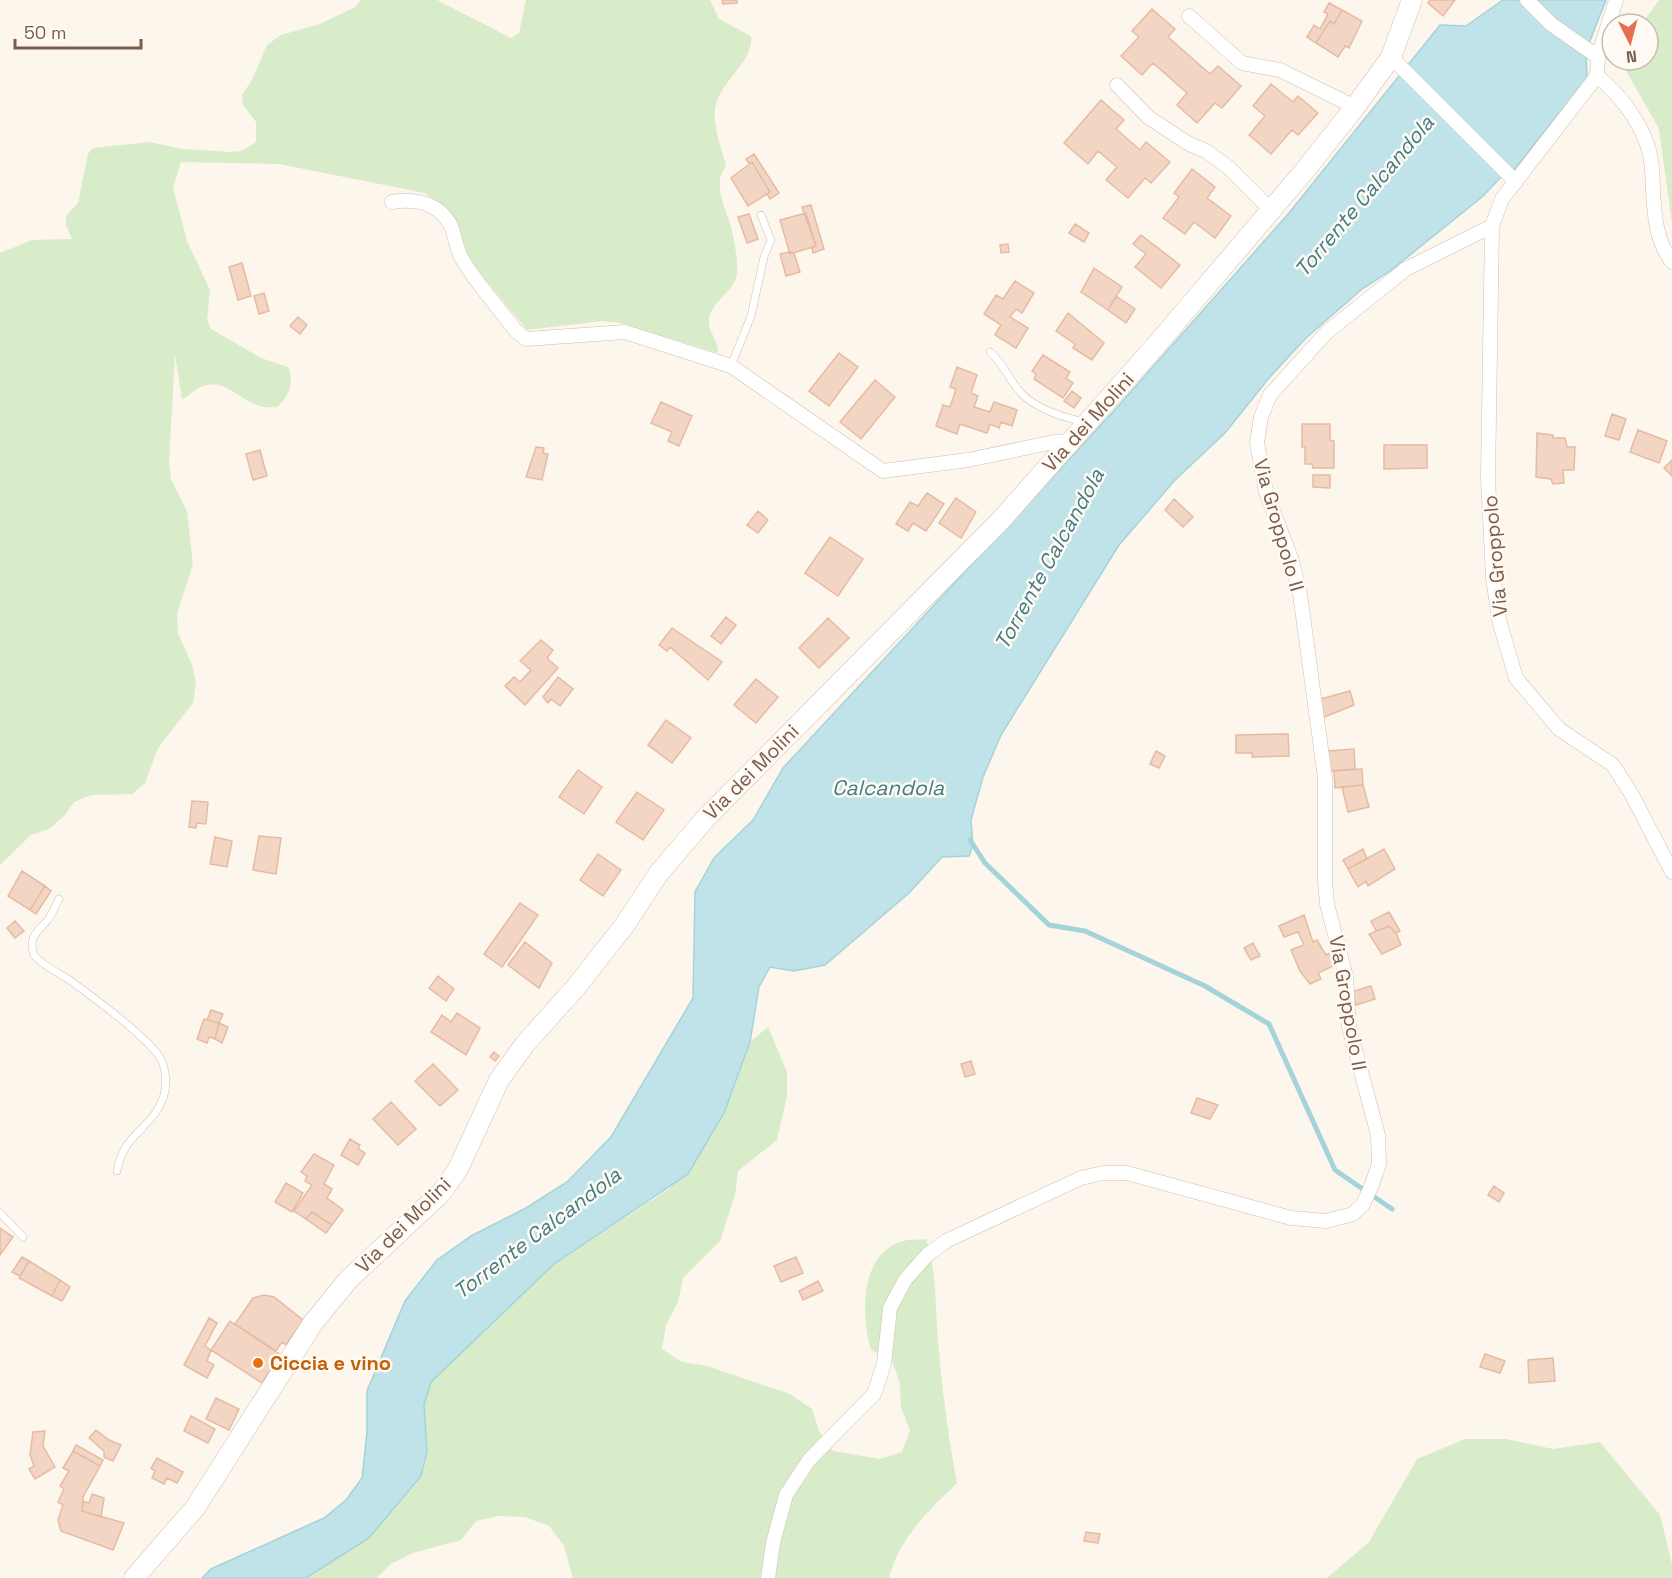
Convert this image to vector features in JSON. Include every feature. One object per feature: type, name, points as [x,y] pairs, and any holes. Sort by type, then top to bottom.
[{"type":"street","name":"Via dei Molini","points":[[134,1578],[195,1508],[313,1323],[348,1280],[441,1193],[452,1177],[499,1080],[525,1044],[617,934],[667,864],[705,819],[1000,521],[1271,210],[1355,107],[1396,61],[1412,0]]},
{"type":"street","points":[[1527,0],[1551,24],[1598,57]]},
{"type":"street","points":[[1617,0],[1598,57],[1597,76],[1628,109],[1639,125],[1652,168],[1651,194],[1659,235],[1672,262]]},
{"type":"street","points":[[1189,16],[1242,63],[1280,70],[1355,107]]},
{"type":"street","points":[[1396,61],[1512,178]]},
{"type":"street","name":"Via Groppolo","points":[[1597,76],[1512,178],[1492,226],[1488,478],[1493,577],[1499,620],[1516,678],[1559,729],[1613,765],[1632,795],[1672,872]]},
{"type":"street","points":[[1117,85],[1148,117],[1189,144],[1206,151],[1228,167],[1271,210]]},
{"type":"street","points":[[392,202],[409,199],[430,204],[442,213],[451,226],[461,257],[516,331],[526,339],[625,332],[731,366],[883,471],[968,460],[1070,441]]},
{"type":"street","name":"Via Groppolo II","points":[[768,1578],[773,1543],[786,1495],[809,1460],[874,1394],[884,1364],[890,1308],[905,1280],[927,1255],[946,1241],[1041,1195],[1081,1178],[1103,1173],[1127,1173],[1291,1218],[1326,1221],[1353,1214],[1364,1204],[1379,1164],[1378,1135],[1348,1027],[1344,965],[1324,881],[1325,777],[1300,594],[1292,561],[1266,492],[1257,443],[1261,417],[1270,395],[1327,332],[1406,269],[1492,226]]},
{"type":"lane","points":[[731,366],[751,316],[764,257],[771,240],[761,215]]},
{"type":"lane","points":[[990,352],[1001,362],[1023,395],[1068,419],[1088,422]]},
{"type":"lane","points":[[59,899],[48,919],[34,933],[31,947],[34,955],[75,984],[152,1047],[163,1066],[166,1081],[161,1102],[147,1124],[123,1149],[117,1171]]},
{"type":"lane","points":[[0,1214],[23,1237]]},
{"type":"green space","points":[[361,0],[437,0],[511,38],[519,33],[526,0],[710,0],[719,19],[751,36],[747,55],[722,90],[715,110],[717,131],[726,166],[720,182],[720,191],[733,235],[737,265],[735,281],[713,308],[709,319],[718,353],[621,323],[602,321],[527,330],[466,256],[441,205],[425,193],[279,164],[181,162],[173,188],[187,241],[210,290],[207,320],[211,329],[261,358],[288,367],[291,378],[290,389],[277,407],[256,404],[216,384],[203,386],[182,399],[175,355],[169,462],[171,479],[187,511],[193,564],[177,614],[178,633],[192,665],[196,684],[193,703],[158,748],[145,783],[132,794],[91,795],[74,802],[64,816],[49,829],[31,835],[0,865],[0,253],[32,240],[72,239],[66,225],[66,216],[78,203],[88,154],[93,148],[149,142],[183,149],[231,152],[241,151],[256,142],[256,122],[243,105],[242,95],[252,80],[267,45],[281,35],[320,24],[355,7]]},
{"type":"green space","points":[[1659,0],[1672,0],[1672,223],[1659,129],[1627,72],[1660,72],[1660,12],[1650,12]]},
{"type":"green space","points":[[768,1027],[787,1072],[787,1096],[777,1140],[738,1171],[735,1195],[720,1241],[683,1278],[678,1302],[666,1325],[662,1349],[682,1362],[707,1366],[790,1394],[812,1409],[819,1431],[833,1451],[880,1459],[902,1452],[910,1430],[901,1408],[900,1384],[892,1360],[871,1350],[865,1304],[871,1272],[878,1258],[889,1248],[903,1241],[926,1239],[934,1276],[943,1394],[957,1483],[925,1515],[907,1538],[889,1578],[573,1578],[564,1546],[549,1526],[525,1517],[499,1516],[476,1521],[461,1540],[413,1553],[391,1564],[377,1578],[306,1578],[369,1538],[427,1452],[424,1405],[431,1382],[554,1264],[669,1189],[724,1113],[750,1042]]},
{"type":"green space","points":[[1465,1439],[1506,1439],[1553,1449],[1600,1442],[1660,1515],[1672,1564],[1672,1578],[1327,1578],[1369,1542],[1417,1459]]},
{"type":"water","name":"Calcandola","points":[[1503,0],[1606,0],[1586,51],[1587,78],[1513,171],[1508,170],[1482,197],[1390,271],[1362,289],[1306,338],[1269,378],[1225,433],[1175,480],[1119,545],[1001,735],[983,777],[971,820],[973,845],[969,856],[942,857],[909,893],[825,965],[794,971],[770,967],[759,987],[750,1042],[724,1113],[688,1174],[554,1264],[431,1382],[424,1405],[427,1452],[421,1476],[369,1538],[306,1578],[202,1578],[211,1569],[324,1518],[346,1500],[362,1478],[367,1432],[367,1391],[405,1301],[437,1260],[471,1236],[526,1208],[567,1182],[611,1137],[693,998],[695,892],[714,858],[753,820],[783,768],[1113,412],[1289,213],[1440,25],[1466,26]]},
{"type":"building","points":[[722,0],[737,0],[737,3],[723,4]]},
{"type":"building","points":[[1430,0],[1455,0],[1443,16],[1428,3]]},
{"type":"building","points":[[1329,3],[1342,10],[1334,24],[1330,21],[1316,43],[1307,37],[1314,25],[1320,29],[1328,14],[1324,12]]},
{"type":"building","points":[[1152,9],[1175,29],[1168,37],[1210,74],[1218,66],[1241,86],[1222,108],[1215,103],[1197,123],[1177,105],[1187,93],[1153,63],[1142,75],[1121,56],[1139,37],[1132,31]]},
{"type":"building","points":[[1342,10],[1362,21],[1349,48],[1345,46],[1338,57],[1316,43],[1330,21],[1334,24]]},
{"type":"building","points":[[1271,84],[1293,102],[1298,96],[1318,113],[1298,135],[1292,130],[1271,154],[1249,135],[1265,116],[1253,106]]},
{"type":"building","points":[[1101,100],[1124,120],[1116,129],[1140,150],[1146,142],[1170,162],[1151,183],[1145,178],[1128,198],[1106,180],[1117,167],[1098,151],[1088,164],[1064,143]]},
{"type":"building","points":[[754,154],[779,193],[770,199],[767,194],[770,192],[752,162],[749,164],[746,159]]},
{"type":"building","points":[[752,162],[770,192],[748,206],[731,178]]},
{"type":"building","points":[[1192,169],[1215,187],[1207,198],[1231,216],[1215,238],[1194,222],[1185,234],[1163,218],[1179,197],[1174,193]]},
{"type":"building","points":[[811,205],[824,249],[813,253],[812,248],[816,246],[802,207]]},
{"type":"building","points":[[806,213],[816,246],[790,254],[780,220]]},
{"type":"building","points":[[749,214],[758,239],[747,243],[738,217]]},
{"type":"building","points":[[1075,224],[1089,233],[1084,242],[1069,233]]},
{"type":"building","points":[[1141,235],[1180,265],[1161,288],[1135,267],[1146,254],[1133,244]]},
{"type":"building","points":[[1008,244],[1009,252],[1001,253],[1000,245]]},
{"type":"building","points":[[794,253],[800,272],[786,276],[780,254]]},
{"type":"building","points":[[242,263],[251,296],[238,300],[229,267]]},
{"type":"building","points":[[1094,268],[1122,287],[1108,310],[1081,292]]},
{"type":"building","points":[[1015,281],[1034,293],[1022,313],[1016,309],[1010,317],[1028,328],[1016,348],[995,335],[1001,325],[984,314],[996,295],[1003,299]]},
{"type":"building","points":[[264,293],[269,311],[259,314],[254,296]]},
{"type":"building","points":[[1116,296],[1135,309],[1126,323],[1108,310]]},
{"type":"building","points":[[1068,313],[1104,343],[1092,360],[1073,348],[1075,344],[1056,331]]},
{"type":"building","points":[[298,317],[307,325],[300,334],[290,326]]},
{"type":"building","points":[[839,353],[858,367],[829,406],[809,391]]},
{"type":"building","points":[[1043,355],[1070,372],[1066,378],[1073,383],[1063,398],[1034,379],[1036,374],[1032,371]]},
{"type":"building","points":[[957,367],[977,375],[971,393],[978,396],[974,407],[990,412],[994,402],[1017,410],[1012,426],[1001,422],[999,428],[990,424],[987,433],[960,424],[957,434],[936,426],[943,405],[950,407],[956,389],[950,387]]},
{"type":"building","points":[[875,380],[895,397],[861,439],[840,422]]},
{"type":"building","points":[[1072,391],[1081,398],[1074,408],[1064,401]]},
{"type":"building","points":[[661,402],[692,416],[679,446],[668,441],[672,432],[651,423]]},
{"type":"building","points":[[1612,414],[1626,419],[1619,440],[1605,436]]},
{"type":"building","points":[[1302,424],[1330,424],[1330,440],[1334,441],[1334,468],[1313,468],[1312,464],[1305,464]]},
{"type":"building","points":[[1638,430],[1667,441],[1659,463],[1630,452]]},
{"type":"building","points":[[1537,433],[1553,435],[1553,438],[1565,438],[1567,447],[1575,447],[1574,470],[1563,470],[1564,483],[1553,484],[1551,479],[1536,477]]},
{"type":"building","points":[[1384,445],[1427,445],[1427,468],[1384,469]]},
{"type":"building","points":[[536,447],[544,448],[543,453],[548,454],[542,480],[526,477]]},
{"type":"building","points":[[260,450],[267,476],[253,480],[246,454]]},
{"type":"building","points":[[1672,460],[1672,476],[1664,468]]},
{"type":"building","points":[[1313,475],[1330,475],[1330,488],[1313,487]]},
{"type":"building","points":[[927,493],[944,504],[926,531],[913,523],[908,531],[896,524],[910,502],[918,506]]},
{"type":"building","points":[[956,498],[976,512],[961,538],[939,523]]},
{"type":"building","points":[[1174,499],[1193,517],[1183,527],[1165,510]]},
{"type":"building","points":[[758,511],[768,520],[758,533],[747,525]]},
{"type":"building","points":[[830,537],[863,559],[838,596],[805,573]]},
{"type":"building","points":[[726,617],[736,625],[721,644],[711,636]]},
{"type":"building","points":[[828,618],[849,638],[819,668],[799,648]]},
{"type":"building","points":[[672,628],[722,662],[708,680],[670,647],[667,651],[659,645]]},
{"type":"building","points":[[541,640],[553,650],[547,658],[558,668],[525,705],[505,686],[514,677],[520,682],[531,670],[520,661]]},
{"type":"building","points":[[558,677],[573,689],[560,706],[551,699],[548,703],[543,697]]},
{"type":"building","points":[[756,679],[778,697],[756,723],[734,705]]},
{"type":"building","points":[[1350,691],[1354,705],[1322,718],[1317,700]]},
{"type":"building","points":[[666,720],[691,738],[672,763],[648,745]]},
{"type":"building","points":[[1288,734],[1289,756],[1252,757],[1252,753],[1236,753],[1236,735]]},
{"type":"building","points":[[1354,749],[1355,769],[1328,771],[1327,751]]},
{"type":"building","points":[[1156,751],[1165,756],[1159,768],[1150,764]]},
{"type":"building","points":[[1362,769],[1363,785],[1335,788],[1334,771]]},
{"type":"building","points":[[578,770],[602,787],[584,814],[559,797]]},
{"type":"building","points":[[1363,785],[1369,807],[1348,812],[1342,787]]},
{"type":"building","points":[[637,792],[664,810],[643,840],[616,822]]},
{"type":"building","points":[[192,801],[208,802],[206,824],[197,823],[196,828],[189,827]]},
{"type":"building","points":[[259,836],[281,838],[276,874],[253,870]]},
{"type":"building","points":[[215,837],[232,841],[227,867],[210,864]]},
{"type":"building","points":[[1363,849],[1367,859],[1348,869],[1343,860]]},
{"type":"building","points":[[1384,849],[1395,869],[1368,886],[1366,881],[1358,887],[1348,869]]},
{"type":"building","points":[[598,854],[621,870],[603,896],[580,880]]},
{"type":"building","points":[[22,871],[45,886],[30,910],[8,896]]},
{"type":"building","points":[[45,886],[51,891],[36,914],[30,910]]},
{"type":"building","points":[[520,903],[538,915],[502,967],[484,954]]},
{"type":"building","points":[[1389,912],[1400,931],[1396,933],[1389,926],[1376,931],[1371,921]]},
{"type":"building","points":[[1304,915],[1313,942],[1317,940],[1326,955],[1334,951],[1340,963],[1318,973],[1321,979],[1310,984],[1300,971],[1291,950],[1304,945],[1298,932],[1284,937],[1279,926]]},
{"type":"building","points":[[15,921],[24,931],[15,938],[7,928]]},
{"type":"building","points":[[1389,926],[1396,933],[1401,945],[1382,954],[1369,934]]},
{"type":"building","points":[[525,942],[552,963],[539,988],[508,965]]},
{"type":"building","points":[[1253,943],[1260,956],[1251,960],[1244,948]]},
{"type":"building","points":[[438,976],[454,989],[446,1001],[429,988]]},
{"type":"building","points":[[1371,986],[1375,999],[1356,1005],[1351,992]]},
{"type":"building","points":[[211,1010],[223,1014],[219,1023],[207,1020]]},
{"type":"building","points":[[457,1013],[480,1028],[466,1055],[431,1032],[442,1015],[451,1022]]},
{"type":"building","points":[[204,1019],[219,1023],[215,1039],[209,1037],[207,1043],[197,1039]]},
{"type":"building","points":[[219,1023],[228,1027],[222,1043],[215,1039]]},
{"type":"building","points":[[494,1052],[499,1056],[495,1061],[490,1057]]},
{"type":"building","points":[[971,1061],[975,1074],[965,1077],[961,1064]]},
{"type":"building","points":[[433,1064],[458,1090],[440,1106],[415,1081]]},
{"type":"building","points":[[1197,1098],[1218,1105],[1210,1119],[1191,1113]]},
{"type":"building","points":[[391,1102],[416,1129],[398,1145],[373,1119]]},
{"type":"building","points":[[350,1139],[360,1145],[358,1149],[365,1153],[358,1165],[341,1155]]},
{"type":"building","points":[[314,1154],[334,1165],[324,1184],[332,1189],[327,1198],[343,1210],[332,1225],[312,1212],[306,1219],[294,1211],[312,1185],[305,1181],[307,1176],[301,1172]]},
{"type":"building","points":[[286,1183],[303,1193],[292,1212],[275,1202]]},
{"type":"building","points":[[1494,1186],[1504,1193],[1499,1202],[1488,1195]]},
{"type":"building","points":[[312,1212],[332,1225],[326,1233],[306,1219]]},
{"type":"building","points":[[0,1228],[13,1237],[0,1255]]},
{"type":"building","points":[[22,1257],[29,1261],[20,1276],[12,1272]]},
{"type":"building","points":[[796,1257],[803,1273],[781,1282],[774,1266]]},
{"type":"building","points":[[29,1261],[60,1280],[52,1296],[19,1278]]},
{"type":"building","points":[[60,1280],[70,1287],[62,1301],[52,1296]]},
{"type":"building","points":[[818,1281],[823,1291],[803,1300],[799,1291]]},
{"type":"building","points":[[264,1295],[274,1297],[303,1320],[286,1345],[282,1342],[276,1351],[235,1324],[253,1298]]},
{"type":"building","points":[[209,1318],[217,1323],[205,1346],[211,1350],[207,1361],[214,1365],[207,1378],[184,1365]]},
{"type":"building","points":[[230,1321],[281,1355],[262,1383],[211,1350]]},
{"type":"building","points":[[1485,1354],[1505,1361],[1500,1373],[1480,1367]]},
{"type":"building","points":[[1553,1358],[1555,1381],[1529,1383],[1528,1360]]},
{"type":"building","points":[[216,1398],[239,1409],[229,1430],[206,1419]]},
{"type":"building","points":[[191,1416],[215,1429],[208,1443],[184,1431]]},
{"type":"building","points":[[96,1430],[109,1440],[121,1445],[113,1461],[104,1457],[104,1451],[89,1438]]},
{"type":"building","points":[[45,1431],[43,1446],[55,1467],[35,1479],[29,1469],[34,1466],[30,1455],[33,1432]]},
{"type":"building","points":[[76,1445],[103,1460],[100,1466],[73,1451]]},
{"type":"building","points":[[73,1451],[100,1466],[83,1497],[82,1511],[124,1523],[113,1550],[61,1531],[58,1520],[63,1505],[58,1502],[64,1489],[60,1486],[69,1471],[63,1468]]},
{"type":"building","points":[[157,1458],[183,1472],[177,1483],[167,1478],[164,1484],[152,1478],[155,1471],[151,1468]]},
{"type":"building","points":[[92,1494],[104,1498],[101,1517],[82,1511],[83,1501],[89,1503]]},
{"type":"building","points":[[1086,1532],[1100,1534],[1098,1543],[1084,1541]]},
{"type":"waterway","points":[[970,840],[985,863],[1049,925],[1085,931],[1205,986],[1269,1024],[1335,1170],[1392,1209]]},
{"type":"place","name":"Ciccia e vino","points":[[258,1363]]},
{"type":"water label","name":"Torrente Calcandola","points":[[1364,196]]},
{"type":"water label","name":"Torrente Calcandola","points":[[1049,559]]},
{"type":"water label","name":"Torrente Calcandola","points":[[537,1233]]}]
